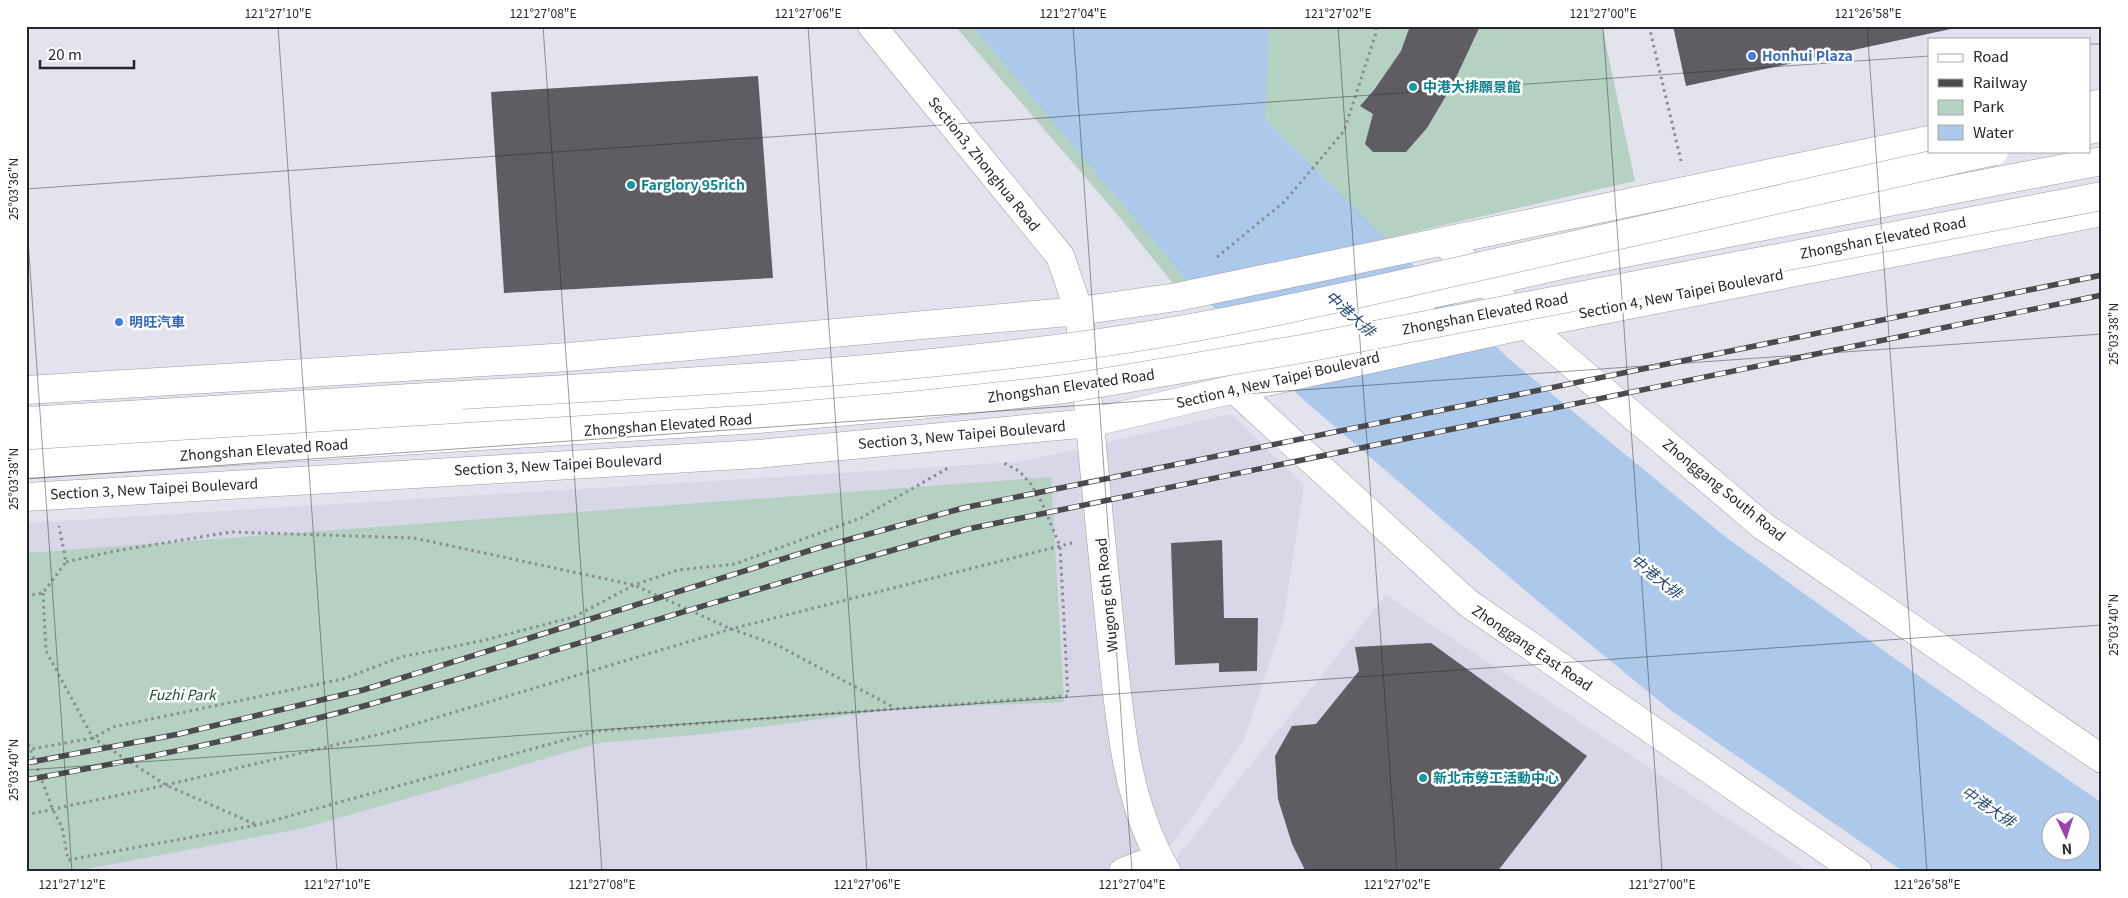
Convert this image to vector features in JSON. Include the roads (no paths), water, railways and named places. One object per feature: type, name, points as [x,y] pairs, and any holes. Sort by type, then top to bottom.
[{"type":"main road","name":"Section3, Zhonghua Road","points":[[872,26],[1060,256],[1079,311]]},
{"type":"main road","name":"Section 4, New Taipei Boulevard","points":[[1079,311],[1177,297],[1928,140]]},
{"type":"main road","points":[[26,422],[786,376],[1091,344],[1267,313],[1990,152]]},
{"type":"main road","name":"Section 4, New Taipei Boulevard","points":[[1140,356],[1562,264],[2102,161]]},
{"type":"main road","name":"Zhongshan Elevated Road","points":[[26,464],[760,419],[919,405],[1065,389],[1301,349],[2102,196]]},
{"type":"main road","name":"Section 4, New Taipei Boulevard","points":[[1090,423],[1515,325],[2102,212]]},
{"type":"main road","name":"Section 4, New Taipei Boulevard","points":[[1214,340],[1384,277],[1437,244]]},
{"type":"main road","name":"Zhonggang South Road","points":[[1437,244],[1486,282],[1515,325],[1763,526],[2102,759]]},
{"type":"main road","name":"Wugong 6th Road","points":[[1079,311],[1120,727],[1134,794],[1163,865]]},
{"type":"main road","points":[[26,390],[568,357],[1079,311]]},
{"type":"main road","name":"Section 4, New Taipei Boulevard","points":[[1084,365],[1393,318],[1515,325]]},
{"type":"main road","points":[[26,442],[871,388],[1084,365]]},
{"type":"main road","name":"Zhonggang East Road","points":[[1234,389],[1468,603],[1858,872]]},
{"type":"main road","name":"Section 3, New Taipei Boulevard","points":[[26,497],[757,454],[1090,423]]},
{"type":"main road","points":[[1123,872],[1163,865]]},
{"type":"water","name":"中港大排","points":[[972,26],[1269,26],[1265,120],[1509,359],[1727,538],[1930,684],[2102,803],[2102,872],[1904,872],[1669,709],[1522,588],[1298,395],[1178,270]]},
{"type":"railway","points":[[26,763],[179,734],[363,690],[818,548],[963,508],[2102,275]]},
{"type":"railway","points":[[26,780],[199,746],[328,716],[968,529],[2102,295]]},
{"type":"place","name":"Honhui Plaza","points":[[1752,56]]},
{"type":"place","name":"中港大排願景館","points":[[1413,87]]},
{"type":"place","name":"Farglory 95rich","points":[[631,185]]},
{"type":"place","name":"明旺汽車","points":[[119,322]]},
{"type":"place","name":"新北市勞工活動中心","points":[[1423,778]]},
{"type":"park label","name":"Fuzhi Park","points":[[182,695]]}]
